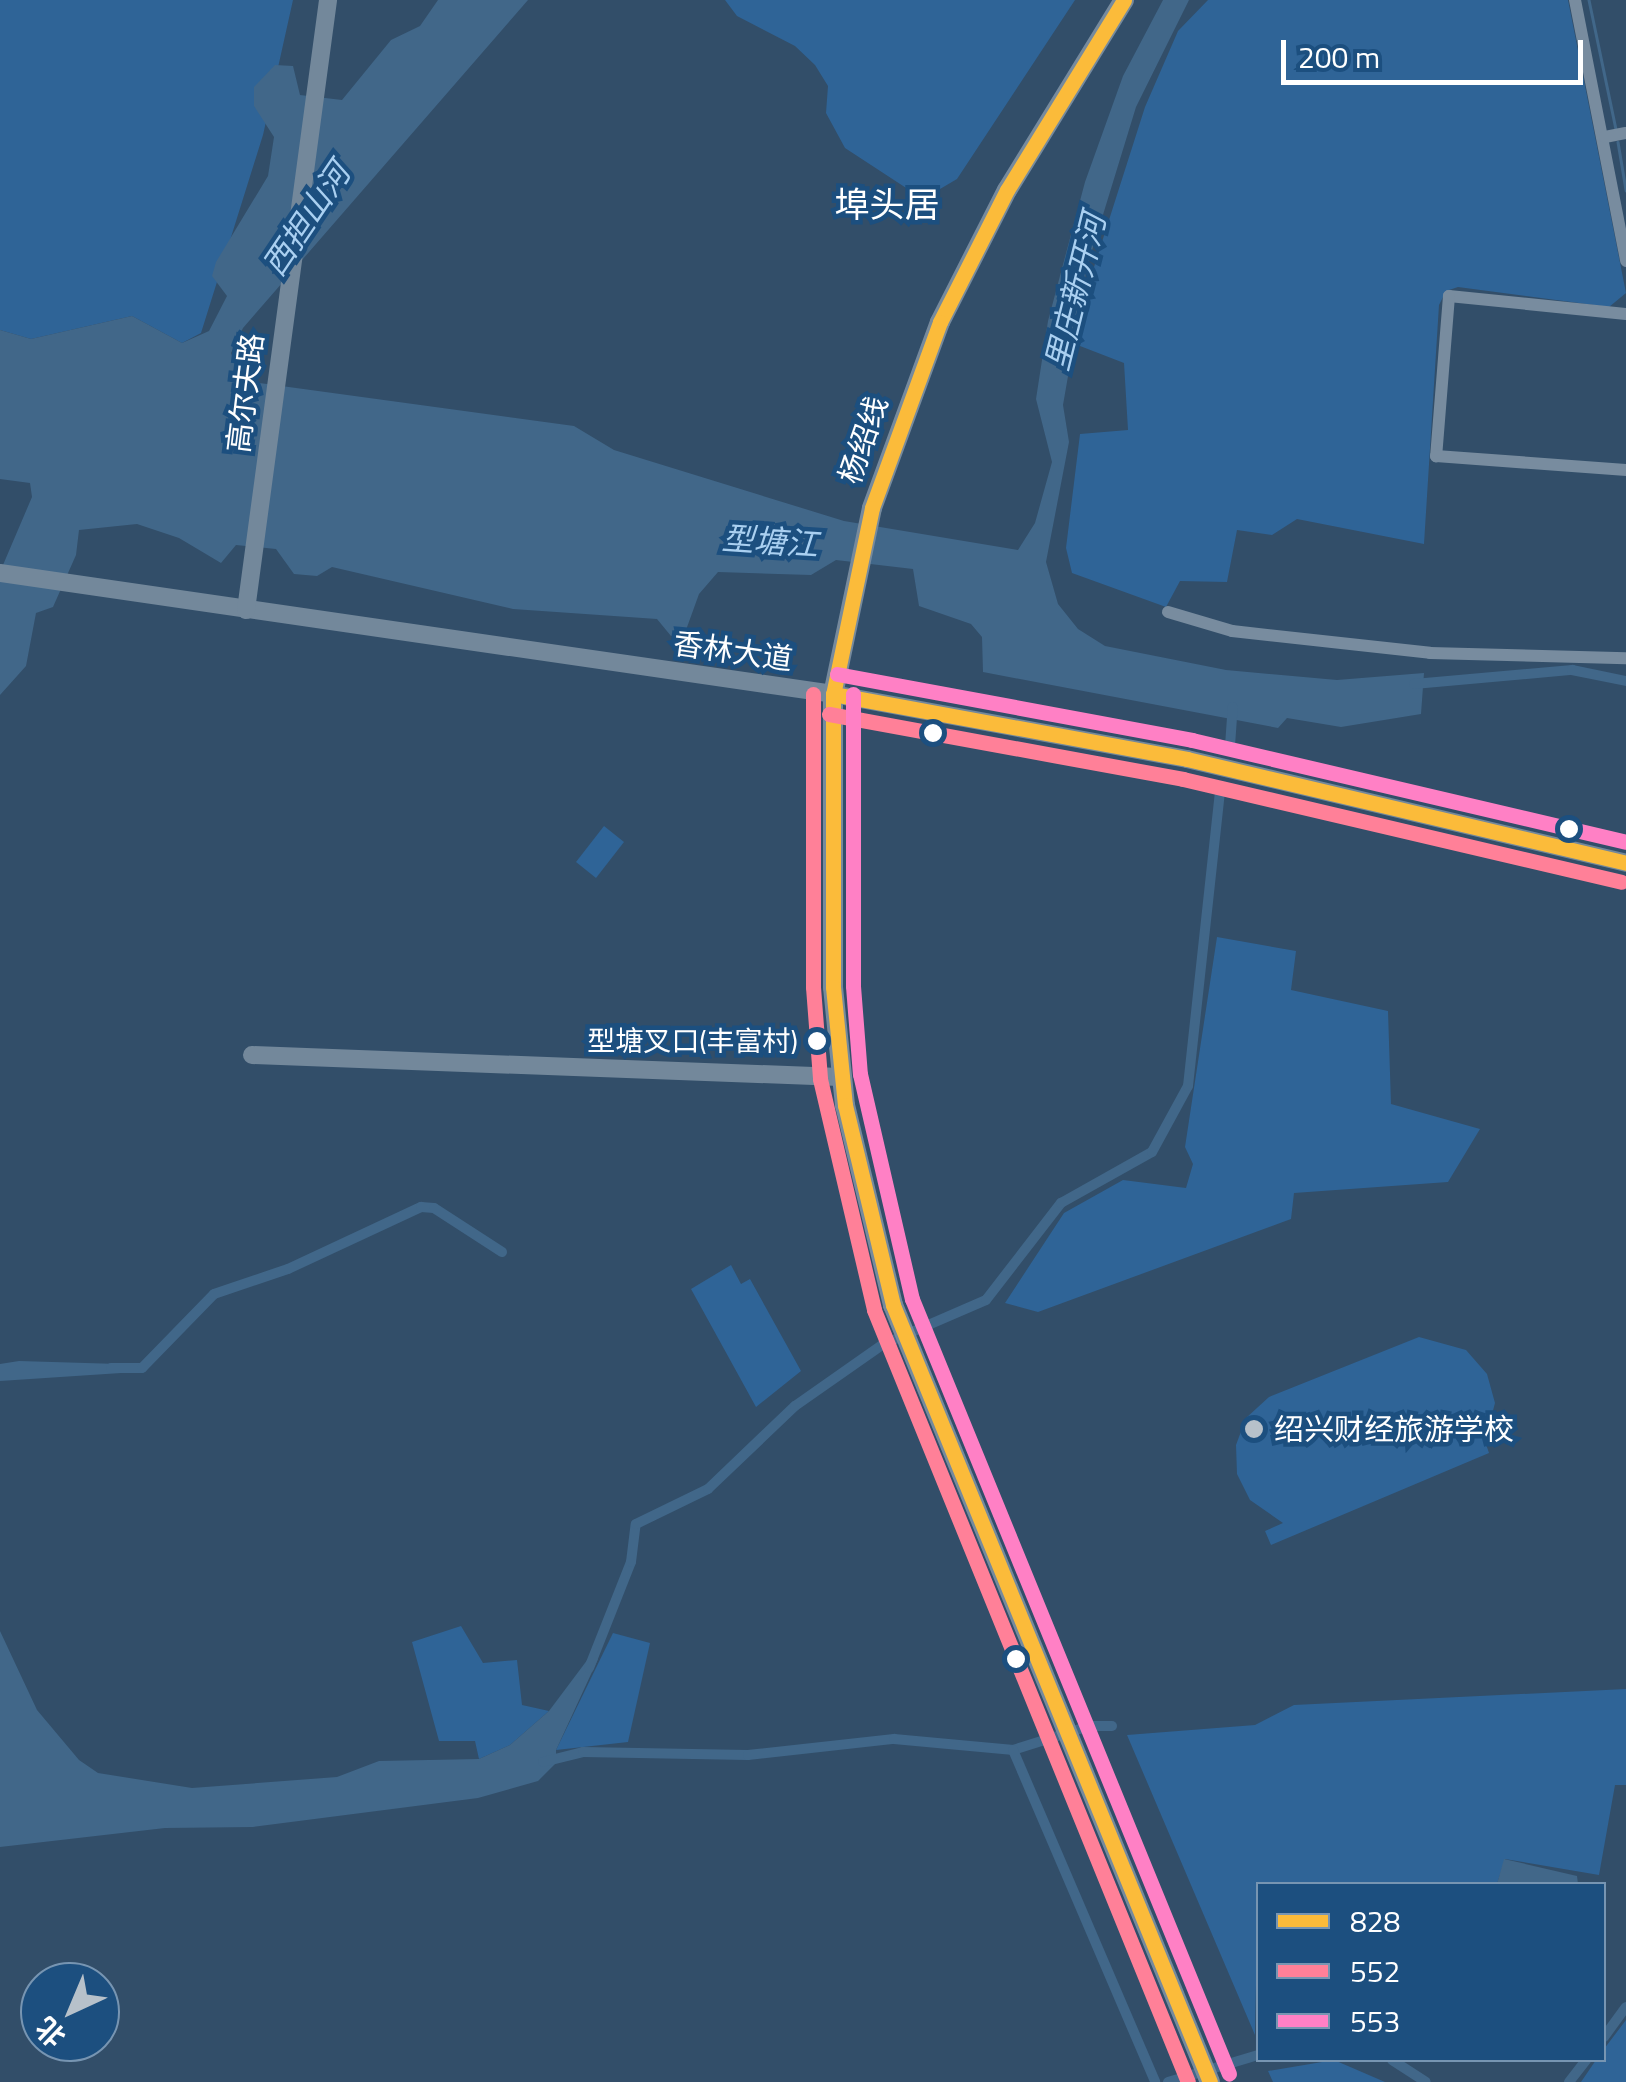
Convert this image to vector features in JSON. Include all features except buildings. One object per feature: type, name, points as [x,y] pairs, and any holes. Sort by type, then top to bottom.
[{"type":"main road","name":"杨绍线","points":[[1124,0],[1007,190],[940,322],[872,508],[834,694],[833,987],[840,1077],[862,1186],[905,1336],[1064,1716],[1210,2082]]},
{"type":"street","name":"高尔夫路","points":[[246,610],[274,373],[328,0]]},
{"type":"street","points":[[1575,0],[1616,134],[1626,261]]},
{"type":"street","points":[[1626,314],[1449,296],[1436,456],[1626,470]]},
{"type":"street","name":"香林大道","points":[[0,573],[834,694],[1187,758],[1624,858]]},
{"type":"street","points":[[1168,612],[1232,631],[1430,653],[1626,658]]},
{"type":"street","points":[[252,1055],[840,1077]]},
{"type":"shaded area","points":[[0,0],[293,0],[263,135],[201,333],[182,343],[132,316],[31,339],[0,330]]},
{"type":"shaded area","points":[[725,0],[1075,0],[957,179],[923,199],[845,148],[826,113],[828,86],[815,65],[795,46],[737,16]]},
{"type":"shaded area","points":[[1208,0],[1568,0],[1626,293],[1609,307],[1458,287],[1446,291],[1439,305],[1424,544],[1297,519],[1272,535],[1237,530],[1227,582],[1180,581],[1166,607],[1072,573],[1066,548],[1080,434],[1128,430],[1124,363],[1080,346],[1094,267],[1145,107],[1178,31]]},
{"type":"shaded area","points":[[604,826],[624,842],[596,878],[576,862]]},
{"type":"shaded area","points":[[1217,937],[1296,951],[1291,990],[1388,1011],[1391,1104],[1480,1129],[1448,1182],[1294,1193],[1291,1219],[1038,1312],[1005,1303],[1064,1213],[1123,1180],[1186,1188],[1193,1164],[1185,1147]]},
{"type":"shaded area","points":[[731,1265],[741,1284],[750,1279],[801,1371],[756,1407],[691,1289]]},
{"type":"shaded area","points":[[1419,1337],[1466,1350],[1487,1374],[1495,1403],[1485,1441],[1489,1453],[1271,1545],[1265,1531],[1283,1523],[1250,1500],[1237,1474],[1236,1445],[1246,1418],[1269,1397]]},
{"type":"shaded area","points":[[461,1626],[483,1663],[517,1660],[522,1705],[549,1711],[510,1745],[479,1759],[475,1741],[439,1741],[412,1642]]},
{"type":"shaded area","points":[[613,1633],[650,1643],[628,1742],[556,1750]]},
{"type":"shaded area","points":[[1626,1689],[1626,1785],[1615,1785],[1599,1875],[1505,1859],[1498,1882],[1256,1882],[1255,2035],[1127,1735],[1255,1725],[1294,1705]]},
{"type":"shaded area","points":[[1626,2020],[1626,2082],[1581,2082],[1595,2062],[1606,2062],[1606,2046]]},
{"type":"shaded area","points":[[1339,2062],[1385,2082],[1273,2082],[1268,2071]]},
{"type":"water","points":[[438,0],[528,0],[243,328],[231,353],[239,374],[252,382],[574,426],[614,450],[844,521],[1018,550],[1035,523],[1052,462],[1036,399],[1048,321],[1085,182],[1123,76],[1163,0],[1189,0],[1136,107],[1087,267],[1063,405],[1069,442],[1046,562],[1058,604],[1078,629],[1105,646],[1226,670],[1337,680],[1424,673],[1421,714],[1341,727],[1287,718],[1278,728],[983,672],[982,637],[971,624],[919,606],[913,569],[836,560],[811,575],[718,572],[699,594],[686,630],[671,636],[657,619],[513,609],[332,567],[317,576],[294,574],[276,549],[236,545],[221,563],[179,538],[137,524],[79,530],[76,555],[53,607],[36,613],[26,666],[0,695],[0,572],[32,497],[30,483],[0,479],[0,330],[31,339],[132,316],[182,343],[209,331],[227,296],[212,276],[216,262],[268,176],[274,137],[254,106],[254,87],[275,65],[293,66],[300,95],[342,100],[391,40],[420,26]]},
{"type":"water","points":[[0,1364],[119,1364],[121,1373],[0,1381]]},
{"type":"water","points":[[0,1631],[37,1710],[79,1760],[98,1773],[192,1788],[337,1777],[379,1761],[479,1759],[510,1745],[549,1711],[591,1655],[598,1659],[556,1750],[556,1763],[538,1781],[478,1798],[253,1827],[165,1828],[0,1847]]},
{"type":"water","points":[[1504,1859],[1577,1876],[1578,1882],[1498,1882]]},
{"type":"waterway","points":[[1589,0],[1616,129]]},
{"type":"waterway","points":[[1618,142],[1626,190]]},
{"type":"waterway","name":"型塘江","points":[[1414,684],[1572,670],[1626,681]]},
{"type":"waterway","points":[[1230,746],[1233,707]]},
{"type":"waterway","points":[[589,1668],[631,1562],[636,1524],[708,1489],[795,1406],[882,1345],[986,1300],[1061,1203],[1152,1152],[1188,1086],[1220,791]]},
{"type":"waterway","points":[[111,1368],[142,1368],[214,1294],[288,1269],[421,1207],[434,1208],[502,1252]]},
{"type":"waterway","points":[[1013,1750],[1089,1726],[1112,1726]]},
{"type":"waterway","points":[[543,1762],[583,1752],[748,1755],[894,1739],[1013,1750],[1155,2082]]},
{"type":"waterway","points":[[1606,2034],[1626,2007]]},
{"type":"waterway","points":[[1168,2082],[1256,2056]]},
{"type":"waterway","points":[[1395,2062],[1426,2082]]},
{"type":"waterway","points":[[1569,2082],[1584,2062]]},
{"type":"transit line","name":"828","points":[[1124,0],[1007,190],[940,322],[872,508],[833,694],[833,987],[845,1105],[893,1305],[1210,2082]]},
{"type":"transit line","name":"553","points":[[837,674],[1192,740],[1626,842]]},
{"type":"transit line","name":"552","points":[[813,694],[813,987],[820,1079],[874,1310],[1188,2082]]},
{"type":"transit line","name":"828","points":[[833,694],[1187,759],[1626,863]]},
{"type":"transit line","name":"553","points":[[853,694],[853,986],[860,1074],[912,1299],[1229,2074]]},
{"type":"transit line","name":"552","points":[[829,714],[1183,779],[1621,882]]},
{"type":"place","name":"型塘叉口(丰富村)","points":[[817,1041]]},
{"type":"place","name":"绍兴财经旅游学校","points":[[1254,1429]]},
{"type":"district","name":"埠头居","points":[[887,204]]},
{"type":"water label","name":"西担山河","points":[[306,219]]},
{"type":"water label","name":"里庄新开河","points":[[1075,292]]}]
